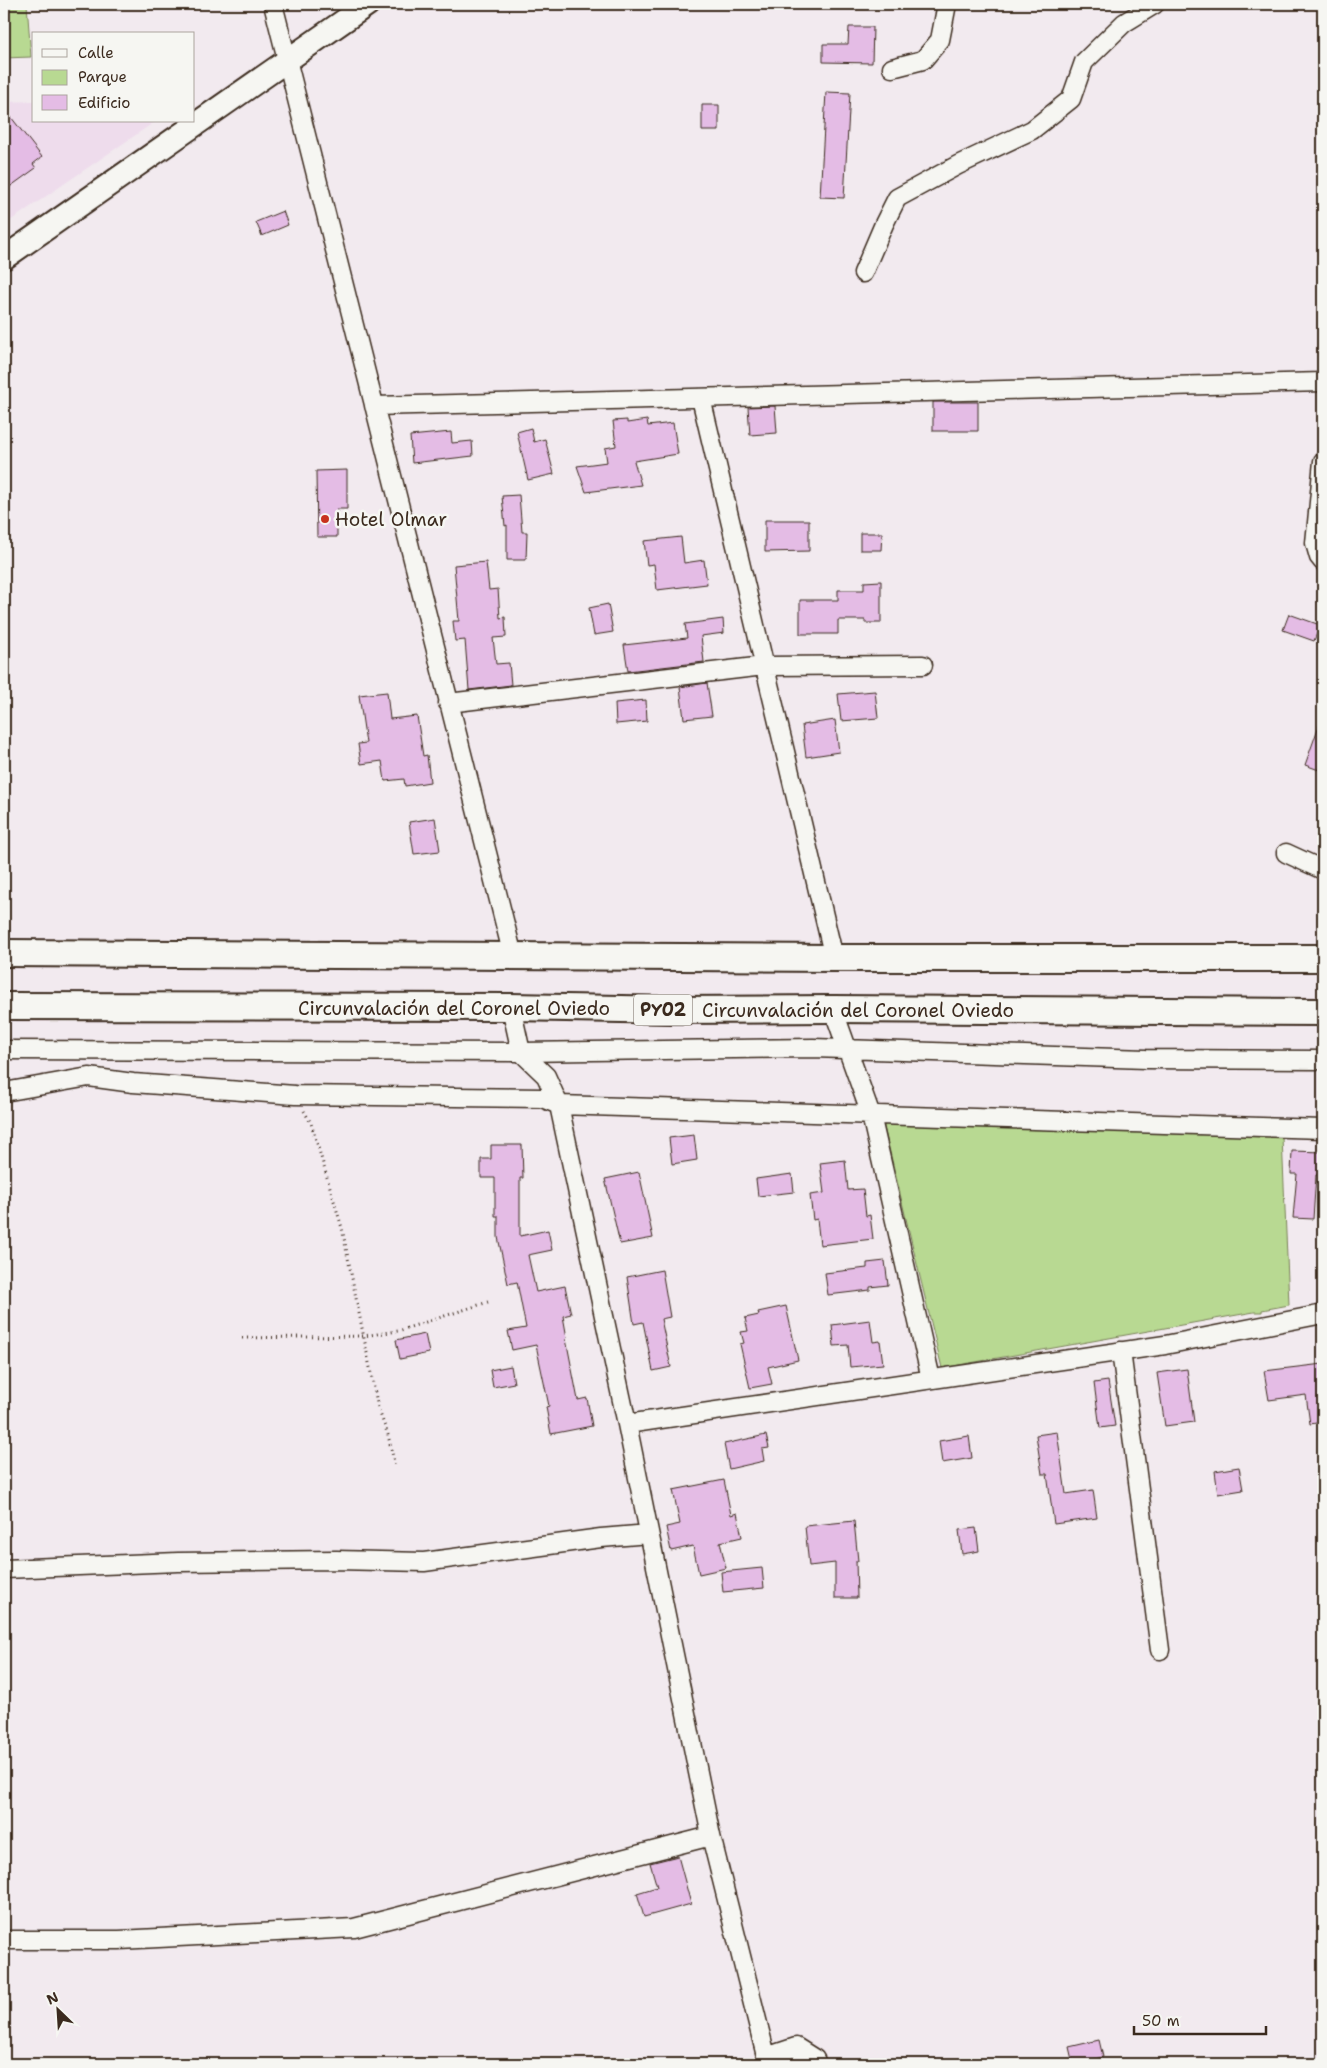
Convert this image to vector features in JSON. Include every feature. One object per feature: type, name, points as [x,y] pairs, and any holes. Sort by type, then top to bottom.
[{"type":"highway","points":[[4,953],[834,958],[1323,958]]},
{"type":"highway","name":"Circunvalación del Coronel Oviedo","points":[[4,1006],[1323,1012]]},
{"type":"main road","points":[[4,258],[368,4]]},
{"type":"street","points":[[273,4],[513,956]]},
{"type":"street","points":[[892,68],[923,60],[940,40],[947,4]]},
{"type":"street","points":[[863,273],[897,198],[958,165],[1032,130],[1071,98],[1084,62],[1124,23],[1155,4]]},
{"type":"street","points":[[374,406],[1323,382]]},
{"type":"street","points":[[701,398],[834,958]]},
{"type":"street","points":[[1323,461],[1316,543],[1319,557],[1323,562]]},
{"type":"street","points":[[448,703],[764,666],[923,665]]},
{"type":"street","points":[[1286,853],[1323,870]]},
{"type":"street","points":[[511,1007],[521,1052],[546,1076],[558,1106],[627,1424],[711,1836],[767,2061],[796,2047],[815,2059],[817,2064]]},
{"type":"street","points":[[833,1009],[871,1114],[931,1379]]},
{"type":"street","points":[[4,1050],[521,1052],[813,1048],[848,1051],[1146,1059],[1323,1060]]},
{"type":"street","points":[[4,1092],[89,1077],[133,1083],[295,1095],[542,1098],[558,1106],[1323,1129]]},
{"type":"street","points":[[627,1424],[1165,1345],[1323,1314]]},
{"type":"street","points":[[1121,1351],[1160,1650]]},
{"type":"street","points":[[4,1569],[178,1562],[336,1560],[424,1562],[602,1538],[649,1534]]},
{"type":"street","points":[[4,1940],[119,1940],[354,1928],[711,1836]]},
{"type":"path","points":[[295,1095],[311,1123],[342,1228],[378,1408],[388,1435],[395,1466]]},
{"type":"path","points":[[242,1338],[363,1336],[398,1331],[488,1302]]},
{"type":"shaded area","points":[[32,101],[32,122],[155,122],[4,225],[4,102]]},
{"type":"green space","points":[[4,4],[27,4],[31,57],[4,58]]},
{"type":"green space","points":[[883,1123],[1282,1137],[1289,1305],[1262,1310],[1262,1312],[942,1368]]},
{"type":"building","points":[[849,27],[873,27],[872,63],[823,62],[823,44],[848,44]]},
{"type":"building","points":[[826,92],[850,93],[844,198],[820,197]]},
{"type":"building","points":[[702,105],[719,105],[719,131],[702,131]]},
{"type":"building","points":[[4,108],[42,157],[33,164],[36,168],[4,191]]},
{"type":"building","points":[[283,211],[288,225],[262,236],[256,222]]},
{"type":"building","points":[[933,402],[978,402],[978,431],[933,431]]},
{"type":"building","points":[[775,406],[777,433],[750,435],[748,407]]},
{"type":"building","points":[[627,420],[627,423],[647,420],[648,426],[673,423],[678,454],[634,461],[641,485],[586,492],[577,466],[607,462],[605,448],[616,446],[613,421]]},
{"type":"building","points":[[531,428],[534,442],[545,439],[554,474],[528,480],[517,432]]},
{"type":"building","points":[[451,432],[452,443],[472,441],[473,456],[412,463],[410,436]]},
{"type":"building","points":[[347,470],[347,509],[337,509],[337,537],[317,537],[316,471]]},
{"type":"building","points":[[519,495],[522,532],[527,532],[526,560],[507,560],[507,525],[505,526],[502,496]]},
{"type":"building","points":[[765,520],[809,520],[809,551],[765,552]]},
{"type":"building","points":[[860,533],[882,533],[881,550],[860,550]]},
{"type":"building","points":[[681,537],[684,563],[704,560],[707,584],[657,590],[654,564],[647,565],[644,541]]},
{"type":"building","points":[[486,562],[489,590],[498,589],[500,618],[505,617],[506,637],[493,638],[496,664],[509,663],[511,685],[469,690],[465,640],[455,641],[453,621],[459,621],[454,565]]},
{"type":"building","points":[[881,581],[881,623],[865,623],[865,620],[838,620],[838,634],[800,634],[800,600],[838,600],[838,590],[864,590],[864,582]]},
{"type":"building","points":[[608,604],[613,632],[594,635],[589,608]]},
{"type":"building","points":[[1289,614],[1320,625],[1314,641],[1283,630]]},
{"type":"building","points":[[723,619],[724,633],[701,636],[704,662],[628,671],[624,645],[687,638],[685,624]]},
{"type":"building","points":[[707,683],[712,716],[684,719],[680,687]]},
{"type":"building","points":[[875,691],[878,718],[841,721],[838,694]]},
{"type":"building","points":[[387,692],[390,719],[417,716],[423,756],[427,755],[430,782],[405,786],[404,779],[385,781],[382,761],[361,764],[358,744],[366,743],[359,695]]},
{"type":"building","points":[[646,700],[647,721],[616,724],[615,703]]},
{"type":"building","points":[[835,720],[839,752],[806,757],[802,725]]},
{"type":"building","points":[[1321,720],[1323,720],[1323,759],[1319,770],[1305,765]]},
{"type":"building","points":[[435,818],[440,851],[414,854],[409,822]]},
{"type":"building","points":[[694,1135],[697,1160],[672,1164],[669,1138]]},
{"type":"building","points":[[491,1145],[522,1145],[523,1178],[520,1178],[520,1236],[548,1230],[552,1250],[528,1255],[536,1292],[565,1286],[571,1314],[563,1316],[566,1339],[578,1400],[587,1398],[592,1426],[551,1434],[546,1407],[549,1406],[536,1345],[512,1350],[508,1331],[526,1328],[517,1282],[508,1284],[498,1237],[498,1216],[495,1216],[495,1178],[481,1178],[481,1159],[491,1159]]},
{"type":"building","points":[[1292,1151],[1323,1152],[1323,1175],[1316,1175],[1313,1219],[1293,1218],[1297,1174],[1291,1174]]},
{"type":"building","points":[[845,1160],[848,1190],[863,1189],[866,1216],[870,1215],[873,1239],[820,1245],[817,1219],[813,1220],[810,1195],[824,1193],[820,1163]]},
{"type":"building","points":[[639,1172],[653,1238],[620,1244],[605,1179]]},
{"type":"building","points":[[792,1174],[794,1192],[758,1196],[756,1179]]},
{"type":"building","points":[[885,1261],[888,1285],[870,1287],[870,1290],[828,1295],[825,1273],[867,1268],[867,1263]]},
{"type":"building","points":[[662,1270],[670,1317],[661,1319],[671,1367],[653,1371],[643,1322],[634,1324],[627,1277]]},
{"type":"building","points":[[786,1306],[798,1360],[768,1367],[772,1384],[750,1388],[740,1344],[744,1343],[741,1332],[748,1331],[745,1318],[759,1315],[758,1312]]},
{"type":"building","points":[[870,1320],[873,1342],[880,1341],[883,1364],[850,1367],[848,1345],[834,1346],[832,1325]]},
{"type":"building","points":[[425,1334],[429,1353],[400,1359],[396,1340]]},
{"type":"building","points":[[1323,1364],[1323,1422],[1310,1424],[1306,1395],[1269,1400],[1264,1371]]},
{"type":"building","points":[[511,1366],[514,1383],[493,1387],[490,1370]]},
{"type":"building","points":[[1187,1369],[1194,1422],[1165,1426],[1157,1373]]},
{"type":"building","points":[[1108,1381],[1115,1426],[1100,1428],[1094,1383]]},
{"type":"building","points":[[1057,1432],[1066,1494],[1093,1490],[1097,1518],[1054,1524],[1047,1474],[1042,1474],[1036,1435]]},
{"type":"building","points":[[766,1435],[769,1448],[762,1449],[764,1461],[729,1469],[724,1444]]},
{"type":"building","points":[[969,1436],[972,1458],[942,1463],[939,1441]]},
{"type":"building","points":[[1239,1467],[1243,1490],[1218,1494],[1215,1471]]},
{"type":"building","points":[[724,1480],[731,1515],[737,1513],[742,1537],[720,1542],[726,1568],[699,1574],[693,1546],[671,1551],[666,1527],[680,1524],[673,1490]]},
{"type":"building","points":[[854,1521],[858,1561],[856,1561],[857,1598],[835,1598],[835,1563],[809,1566],[805,1526]]},
{"type":"building","points":[[976,1528],[979,1551],[962,1554],[959,1530]]},
{"type":"building","points":[[762,1568],[764,1588],[723,1592],[721,1572]]},
{"type":"building","points":[[678,1856],[691,1904],[644,1917],[637,1893],[657,1887],[650,1863]]},
{"type":"building","points":[[1099,2040],[1103,2057],[1073,2064],[1069,2047]]},
{"type":"place","name":"Hotel Olmar","points":[[325,519]]}]
